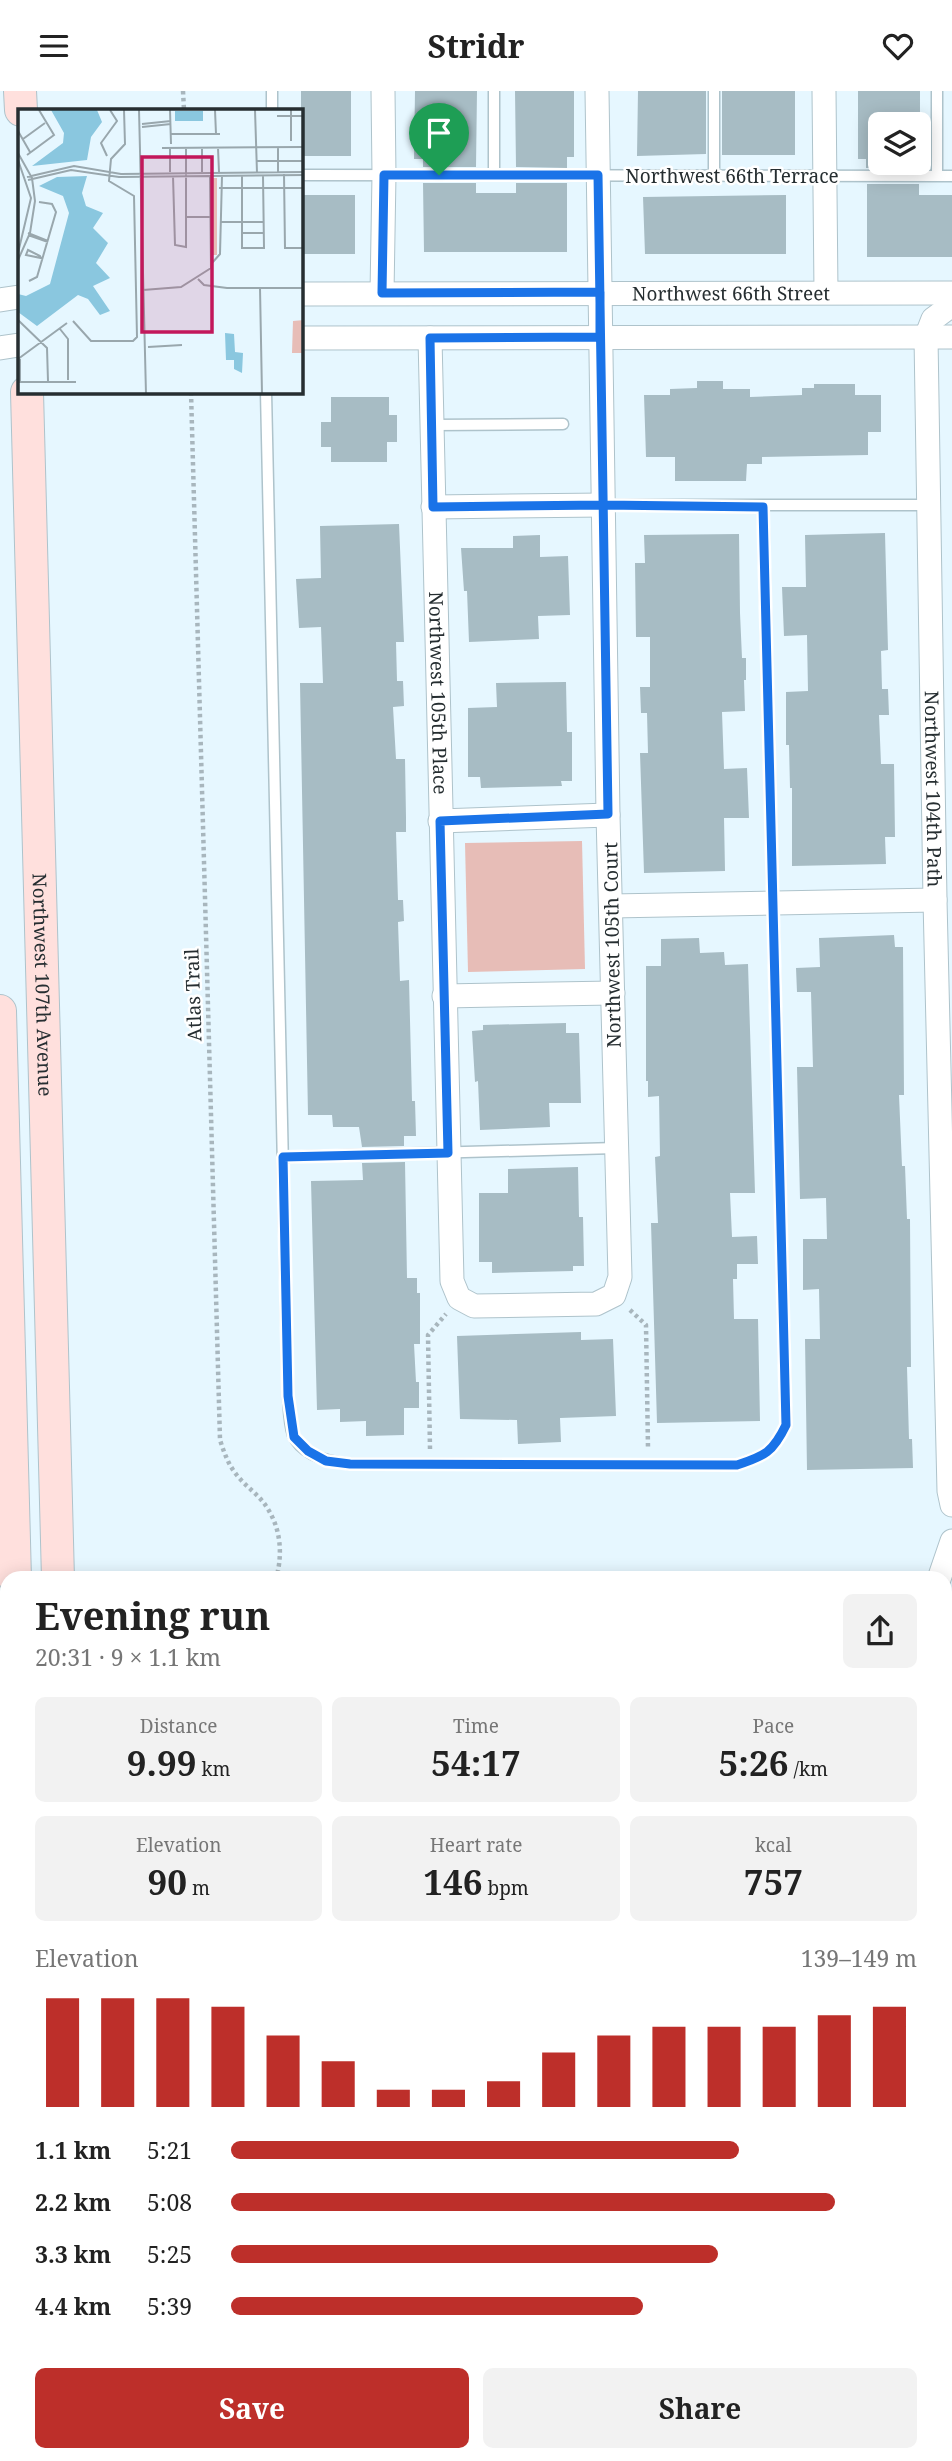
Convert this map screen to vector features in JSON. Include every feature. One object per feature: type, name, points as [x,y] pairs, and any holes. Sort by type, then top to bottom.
[{"type":"main road","points":[[20,91],[21,109]]},
{"type":"main road","name":"Northwest 107th Avenue","points":[[27,394],[58,1571]]},
{"type":"main road","points":[[0,1011],[15,1571]]},
{"type":"street","points":[[382,293],[383,91]]},
{"type":"street","name":"Northwest 105th Court","points":[[597,91],[608,814],[620,1277],[614,1295]]},
{"type":"street","points":[[824,91],[826,292]]},
{"type":"street","name":"Northwest 66th Street","points":[[303,294],[952,293]]},
{"type":"street","points":[[0,300],[18,297]]},
{"type":"street","points":[[926,337],[933,319],[952,305]]},
{"type":"street","name":"Northwest 104th Path","points":[[926,337],[935,900],[950,1415],[949,1491],[952,1505]]},
{"type":"street","points":[[303,338],[952,337]]},
{"type":"street","name":"Northwest 105th Place","points":[[430,338],[448,1153],[452,1281],[459,1299]]},
{"type":"street","points":[[0,348],[18,345]]},
{"type":"street","points":[[433,507],[604,505]]},
{"type":"street","points":[[440,821],[608,814]]},
{"type":"street","points":[[611,906],[935,900]]},
{"type":"street","points":[[444,996],[613,993]]},
{"type":"street","points":[[459,1299],[474,1306],[596,1304],[614,1295]]},
{"type":"street","points":[[942,1571],[952,1541]]},
{"type":"lane","points":[[272,91],[272,109]]},
{"type":"lane","points":[[494,91],[494,175]]},
{"type":"lane","points":[[714,91],[714,176]]},
{"type":"lane","points":[[937,91],[937,176]]},
{"type":"lane","name":"Northwest 66th Terrace","points":[[303,175],[952,176]]},
{"type":"lane","points":[[266,394],[288,1396],[294,1437],[308,1451],[326,1461],[350,1464],[737,1465],[762,1457],[777,1444],[786,1425],[763,507]]},
{"type":"lane","points":[[432,425],[563,424]]},
{"type":"lane","points":[[604,505],[927,505]]},
{"type":"lane","points":[[283,1157],[616,1148]]},
{"type":"path","points":[[183,91],[184,109]]},
{"type":"path","name":"Atlas Trail","points":[[191,394],[220,1440],[225,1457],[236,1475],[267,1506],[277,1529],[281,1550],[277,1571]]},
{"type":"path","points":[[614,1295],[646,1325],[649,1465]]},
{"type":"path","points":[[430,1464],[428,1335],[459,1299]]},
{"type":"shaded area","points":[[582,841],[585,969],[468,972],[465,843]]},
{"type":"building","points":[[301,91],[351,91],[351,156],[303,156]]},
{"type":"building","points":[[415,91],[477,91],[476,167],[423,167],[423,159],[414,159]]},
{"type":"building","points":[[515,91],[574,91],[574,157],[567,157],[567,168],[516,167]]},
{"type":"building","points":[[638,91],[706,91],[706,154],[637,156]]},
{"type":"building","points":[[722,91],[795,91],[795,155],[722,155]]},
{"type":"building","points":[[858,91],[920,91],[920,112],[868,112],[868,168],[866,159],[858,159]]},
{"type":"building","points":[[423,183],[476,183],[476,193],[516,193],[516,183],[567,183],[567,252],[424,252]]},
{"type":"building","points":[[867,184],[919,184],[919,195],[952,195],[952,257],[867,257]]},
{"type":"building","points":[[303,195],[355,195],[355,254],[303,254]]},
{"type":"building","points":[[786,195],[786,254],[645,254],[643,197]]},
{"type":"building","points":[[697,381],[723,381],[723,389],[750,389],[750,397],[802,395],[802,388],[814,388],[814,384],[855,384],[855,395],[881,395],[881,432],[868,432],[868,455],[762,457],[762,464],[747,464],[746,481],[675,481],[675,457],[646,457],[644,395],[670,395],[670,389],[697,388]]},
{"type":"building","points":[[331,397],[389,397],[389,415],[397,415],[397,442],[387,442],[387,462],[331,462],[331,447],[321,447],[321,422],[331,422]]},
{"type":"building","points":[[399,524],[404,642],[396,642],[397,681],[403,681],[404,706],[393,707],[396,759],[405,759],[406,832],[396,832],[398,900],[403,900],[404,921],[398,922],[400,981],[409,980],[412,1101],[415,1101],[416,1136],[404,1136],[404,1146],[362,1147],[359,1127],[333,1127],[332,1115],[308,1115],[300,683],[323,683],[321,627],[299,628],[296,579],[321,578],[320,526]]},
{"type":"building","points":[[885,533],[888,650],[881,651],[882,689],[888,689],[889,715],[879,715],[881,764],[894,764],[895,837],[885,837],[886,864],[792,866],[792,788],[789,745],[786,745],[786,692],[808,691],[807,635],[784,636],[782,587],[806,587],[805,535]]},
{"type":"building","points":[[739,534],[742,658],[746,658],[745,711],[722,712],[724,769],[747,768],[749,818],[724,818],[725,871],[644,873],[640,753],[648,753],[647,713],[641,713],[640,687],[650,687],[650,637],[636,637],[635,563],[645,563],[644,535]]},
{"type":"building","points":[[540,535],[540,557],[568,556],[570,615],[538,616],[539,639],[469,642],[467,591],[464,591],[461,548],[513,548],[513,536]]},
{"type":"building","points":[[566,682],[567,732],[572,732],[572,781],[561,781],[562,786],[481,788],[480,777],[468,777],[468,708],[497,707],[496,683]]},
{"type":"building","points":[[894,935],[895,947],[903,947],[904,1095],[899,1095],[902,1166],[905,1166],[907,1219],[910,1219],[911,1367],[907,1367],[909,1439],[912,1439],[913,1468],[807,1470],[805,1339],[820,1339],[819,1289],[803,1290],[803,1239],[827,1239],[826,1198],[800,1199],[797,1067],[813,1067],[811,992],[797,992],[796,968],[820,967],[819,938]]},
{"type":"building","points":[[699,938],[700,953],[724,952],[725,965],[748,964],[755,1193],[730,1193],[732,1237],[757,1236],[758,1264],[737,1264],[737,1279],[733,1279],[734,1319],[758,1319],[760,1421],[657,1423],[651,1223],[658,1223],[655,1157],[660,1156],[659,1096],[648,1097],[646,1081],[646,966],[661,966],[661,939]]},
{"type":"building","points":[[566,1023],[566,1033],[579,1033],[581,1103],[549,1103],[550,1127],[480,1130],[472,1031],[483,1030],[483,1025]]},
{"type":"building","points":[[405,1162],[407,1278],[417,1278],[417,1293],[420,1293],[420,1344],[414,1344],[419,1408],[404,1408],[404,1435],[366,1436],[366,1421],[340,1422],[340,1409],[317,1410],[311,1181],[363,1180],[362,1163]]},
{"type":"building","points":[[578,1167],[584,1266],[573,1266],[573,1271],[492,1273],[492,1262],[479,1262],[479,1193],[508,1193],[508,1169]]},
{"type":"building","points":[[581,1332],[581,1340],[613,1339],[616,1416],[560,1418],[561,1442],[518,1444],[517,1420],[460,1419],[457,1336]]},
{"type":"route","points":[[439,175],[384,175],[382,293],[600,292],[600,337],[430,338],[433,507],[604,505],[763,507],[786,1425],[777,1444],[762,1457],[737,1465],[350,1464],[326,1461],[308,1451],[294,1437],[288,1396],[283,1157],[448,1153],[440,821],[608,814],[604,505],[598,175],[439,175]]}]
